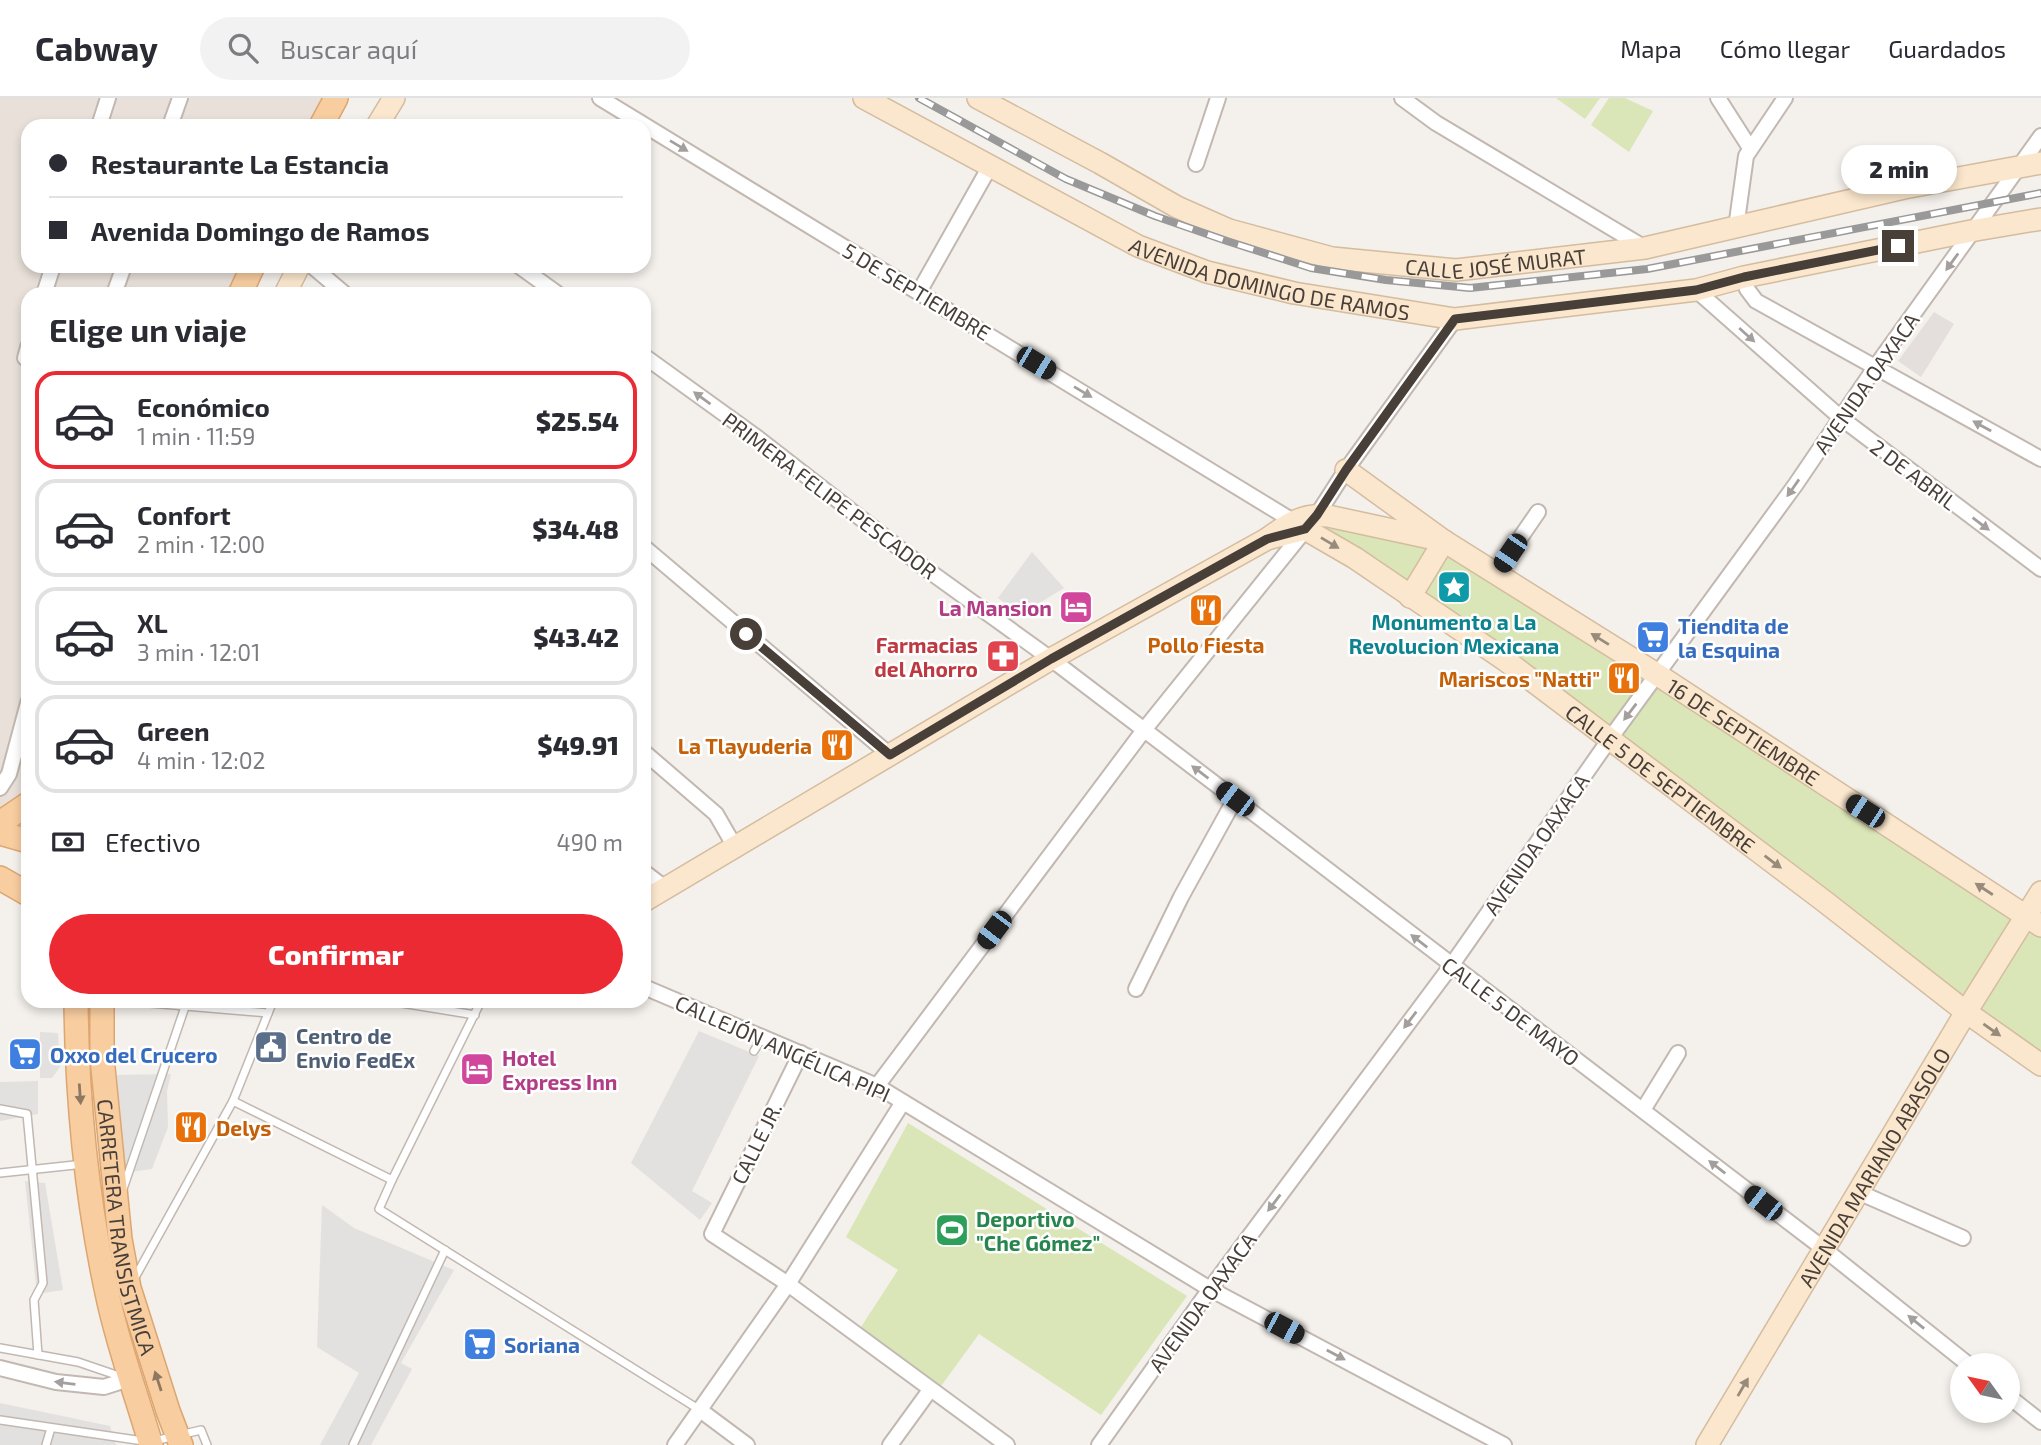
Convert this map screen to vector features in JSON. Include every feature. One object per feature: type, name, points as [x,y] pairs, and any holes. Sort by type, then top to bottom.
[{"type":"main road","points":[[325,119],[336,98]]},
{"type":"main road","points":[[0,823],[21,809]]},
{"type":"main road","points":[[0,832],[21,839]]},
{"type":"main road","points":[[0,875],[21,880]]},
{"type":"main road","points":[[0,875],[21,889]]},
{"type":"main road","name":"CARRETERA TRANSISTMICA","points":[[76,1008],[76,1049],[85,1164],[93,1219],[109,1303],[150,1443]]},
{"type":"main road","name":"CARRETERA TRANSISTMICA","points":[[102,1008],[102,1058],[116,1210],[129,1288],[179,1441]]},
{"type":"street","points":[[101,119],[108,98]]},
{"type":"street","points":[[172,119],[180,98]]},
{"type":"street","points":[[381,119],[394,98]]},
{"type":"street","name":"5 DE SEPTIEMBRE","points":[[600,98],[635,119]]},
{"type":"street","name":"AVENIDA DOMINGO DE RAMOS","points":[[864,98],[989,168],[1138,246],[1207,272],[1294,293],[1455,319],[1696,290],[1744,277],[2041,219]]},
{"type":"street","name":"CALLE JOSÉ MURAT","points":[[978,98],[1177,207],[1229,230],[1332,258],[1456,270],[1645,248],[1904,188],[2041,163]]},
{"type":"street","points":[[1196,164],[1218,98]]},
{"type":"street","points":[[1402,98],[1436,123],[1645,248]]},
{"type":"street","points":[[1718,98],[1750,148]]},
{"type":"street","points":[[1736,228],[1746,156],[1785,98]]},
{"type":"street","name":"5 DE SEPTIEMBRE","points":[[651,129],[1305,521]]},
{"type":"street","name":"AVENIDA OAXACA","points":[[1099,1445],[1210,1289],[1451,966],[1609,740],[1796,484],[1876,366],[2041,136]]},
{"type":"street","points":[[919,292],[989,168]]},
{"type":"street","points":[[320,273],[337,287]]},
{"type":"street","points":[[529,273],[548,287]]},
{"type":"street","points":[[1744,277],[1747,289],[1756,301],[2041,459]]},
{"type":"street","name":"2 DE ABRIL","points":[[1696,290],[1841,418],[2041,569]]},
{"type":"street","points":[[877,1086],[1144,730],[1346,470],[1455,319]]},
{"type":"street","name":"PRIMERA FELIPE PESCADOR","points":[[651,361],[758,439],[922,566],[1051,659]]},
{"type":"street","name":"16 DE SEPTIEMBRE","points":[[1346,470],[1444,541],[1658,676],[2033,921]]},
{"type":"street","points":[[1496,573],[1538,512]]},
{"type":"street","points":[[651,897],[1051,659],[1267,539],[1305,521],[1444,541],[1410,597]]},
{"type":"street","name":"CALLE 5 DE SEPTIEMBRE","points":[[1305,521],[1410,597],[1505,660],[1825,901],[1966,1012],[2041,1065]]},
{"type":"street","points":[[651,553],[890,755]]},
{"type":"street","name":"CALLE 5 DE MAYO","points":[[1051,659],[1824,1249],[1954,1353]]},
{"type":"street","points":[[0,788],[9,774],[21,729]]},
{"type":"street","points":[[651,758],[716,814],[735,847]]},
{"type":"street","points":[[1136,989],[1181,897],[1235,799]]},
{"type":"street","points":[[651,877],[665,888]]},
{"type":"street","name":"AVENIDA MARIANO ABASOLO","points":[[1707,1445],[1966,1012],[2033,921],[2041,891]]},
{"type":"street","name":"CALLEJÓN ANGÉLICA PIPI","points":[[651,990],[877,1086],[1210,1289],[1504,1445]]},
{"type":"street","name":"CALLE JR.","points":[[788,1284],[712,1234],[801,1053]]},
{"type":"street","points":[[1643,1110],[1678,1053]]},
{"type":"street","points":[[676,1445],[788,1284],[903,1102]]},
{"type":"street","points":[[1858,1192],[1963,1238]]},
{"type":"street","points":[[788,1284],[1007,1445]]},
{"type":"street","points":[[0,1368],[56,1382],[104,1387],[130,1379]]},
{"type":"street","points":[[890,1445],[930,1390]]},
{"type":"street","points":[[2020,1405],[2041,1422]]},
{"type":"street","points":[[699,1410],[747,1445]]},
{"type":"lane","points":[[93,1219],[116,1210],[183,1008]]},
{"type":"lane","points":[[226,1008],[268,1013]]},
{"type":"lane","points":[[129,1288],[233,1101],[270,1008]]},
{"type":"lane","points":[[432,1008],[475,1015]]},
{"type":"lane","points":[[478,1008],[379,1209],[699,1410]]},
{"type":"lane","points":[[754,1051],[763,1036]]},
{"type":"lane","points":[[233,1101],[392,1180]]},
{"type":"lane","points":[[0,1109],[27,1114],[43,1283],[34,1300],[38,1355]]},
{"type":"lane","points":[[0,1173],[85,1164]]},
{"type":"lane","points":[[353,1445],[444,1250]]},
{"type":"lane","points":[[0,1348],[78,1362],[130,1379]]},
{"type":"lane","points":[[0,1420],[150,1443],[179,1441],[201,1430],[207,1445]]},
{"type":"lane","points":[[46,1445],[51,1428]]},
{"type":"lane","points":[[92,1435],[92,1445]]},
{"type":"shaded area","points":[[0,98],[328,98],[318,119],[21,119],[21,273],[242,273],[236,287],[21,287],[21,824],[0,818]]},
{"type":"shaded area","points":[[1934,312],[1954,324],[1921,377],[1898,361]]},
{"type":"shaded area","points":[[1032,552],[1064,588],[1023,616],[998,598]]},
{"type":"shaded area","points":[[699,1031],[759,1056],[692,1191],[712,1203],[700,1220],[631,1163]]},
{"type":"shaded area","points":[[40,1032],[58,1033],[60,1067],[52,1078],[40,1078]]},
{"type":"shaded area","points":[[171,1074],[167,1091],[168,1127],[152,1169],[123,1173],[117,1075]]},
{"type":"shaded area","points":[[38,1081],[38,1114],[0,1121],[0,1082]]},
{"type":"shaded area","points":[[25,1181],[45,1183],[63,1290],[37,1294]]},
{"type":"shaded area","points":[[322,1205],[354,1228],[454,1270],[401,1363],[412,1369],[371,1445],[320,1445],[359,1373],[317,1347]]},
{"type":"shaded area","points":[[0,1403],[110,1426],[116,1445],[0,1445]]},
{"type":"green space","points":[[1556,98],[1600,98],[1585,119]]},
{"type":"green space","points":[[1609,98],[1625,98],[1653,111],[1629,152],[1591,125]]},
{"type":"green space","points":[[1293,520],[1444,541],[2041,926],[2041,1065],[1609,740]]},
{"type":"green space","points":[[908,1123],[1187,1296],[1101,1415],[979,1334],[941,1386],[861,1327],[898,1270],[846,1237]]},
{"type":"railway","points":[[919,98],[1066,179],[1155,216],[1227,241],[1311,268],[1386,280],[1470,288],[1647,269],[2041,193]]},
{"type":"place","name":"Monumento a La Revolucion Mexicana","points":[[1454,587]]},
{"type":"place","name":"La Mansion","points":[[1076,607]]},
{"type":"place","name":"Pollo Fiesta","points":[[1206,610]]},
{"type":"place","name":"Tiendita de la Esquina","points":[[1653,637]]},
{"type":"place","name":"Farmacias del Ahorro","points":[[1003,656]]},
{"type":"place","name":"Mariscos \"Natti\"","points":[[1624,678]]},
{"type":"place","name":"La Tlayuderia","points":[[837,745]]},
{"type":"place","name":"Centro de Envio FedEx","points":[[271,1047]]},
{"type":"place","name":"Oxxo del Crucero","points":[[25,1054]]},
{"type":"place","name":"Hotel Express Inn","points":[[477,1069]]},
{"type":"place","name":"Delys","points":[[191,1127]]},
{"type":"place","name":"Deportivo \"Che Gómez\"","points":[[952,1230]]},
{"type":"place","name":"Soriana","points":[[480,1344]]},
{"type":"route","points":[[746,634],[890,755],[1051,659],[1267,539],[1305,529],[1455,319],[1696,290],[1744,277],[1898,246]]}]
